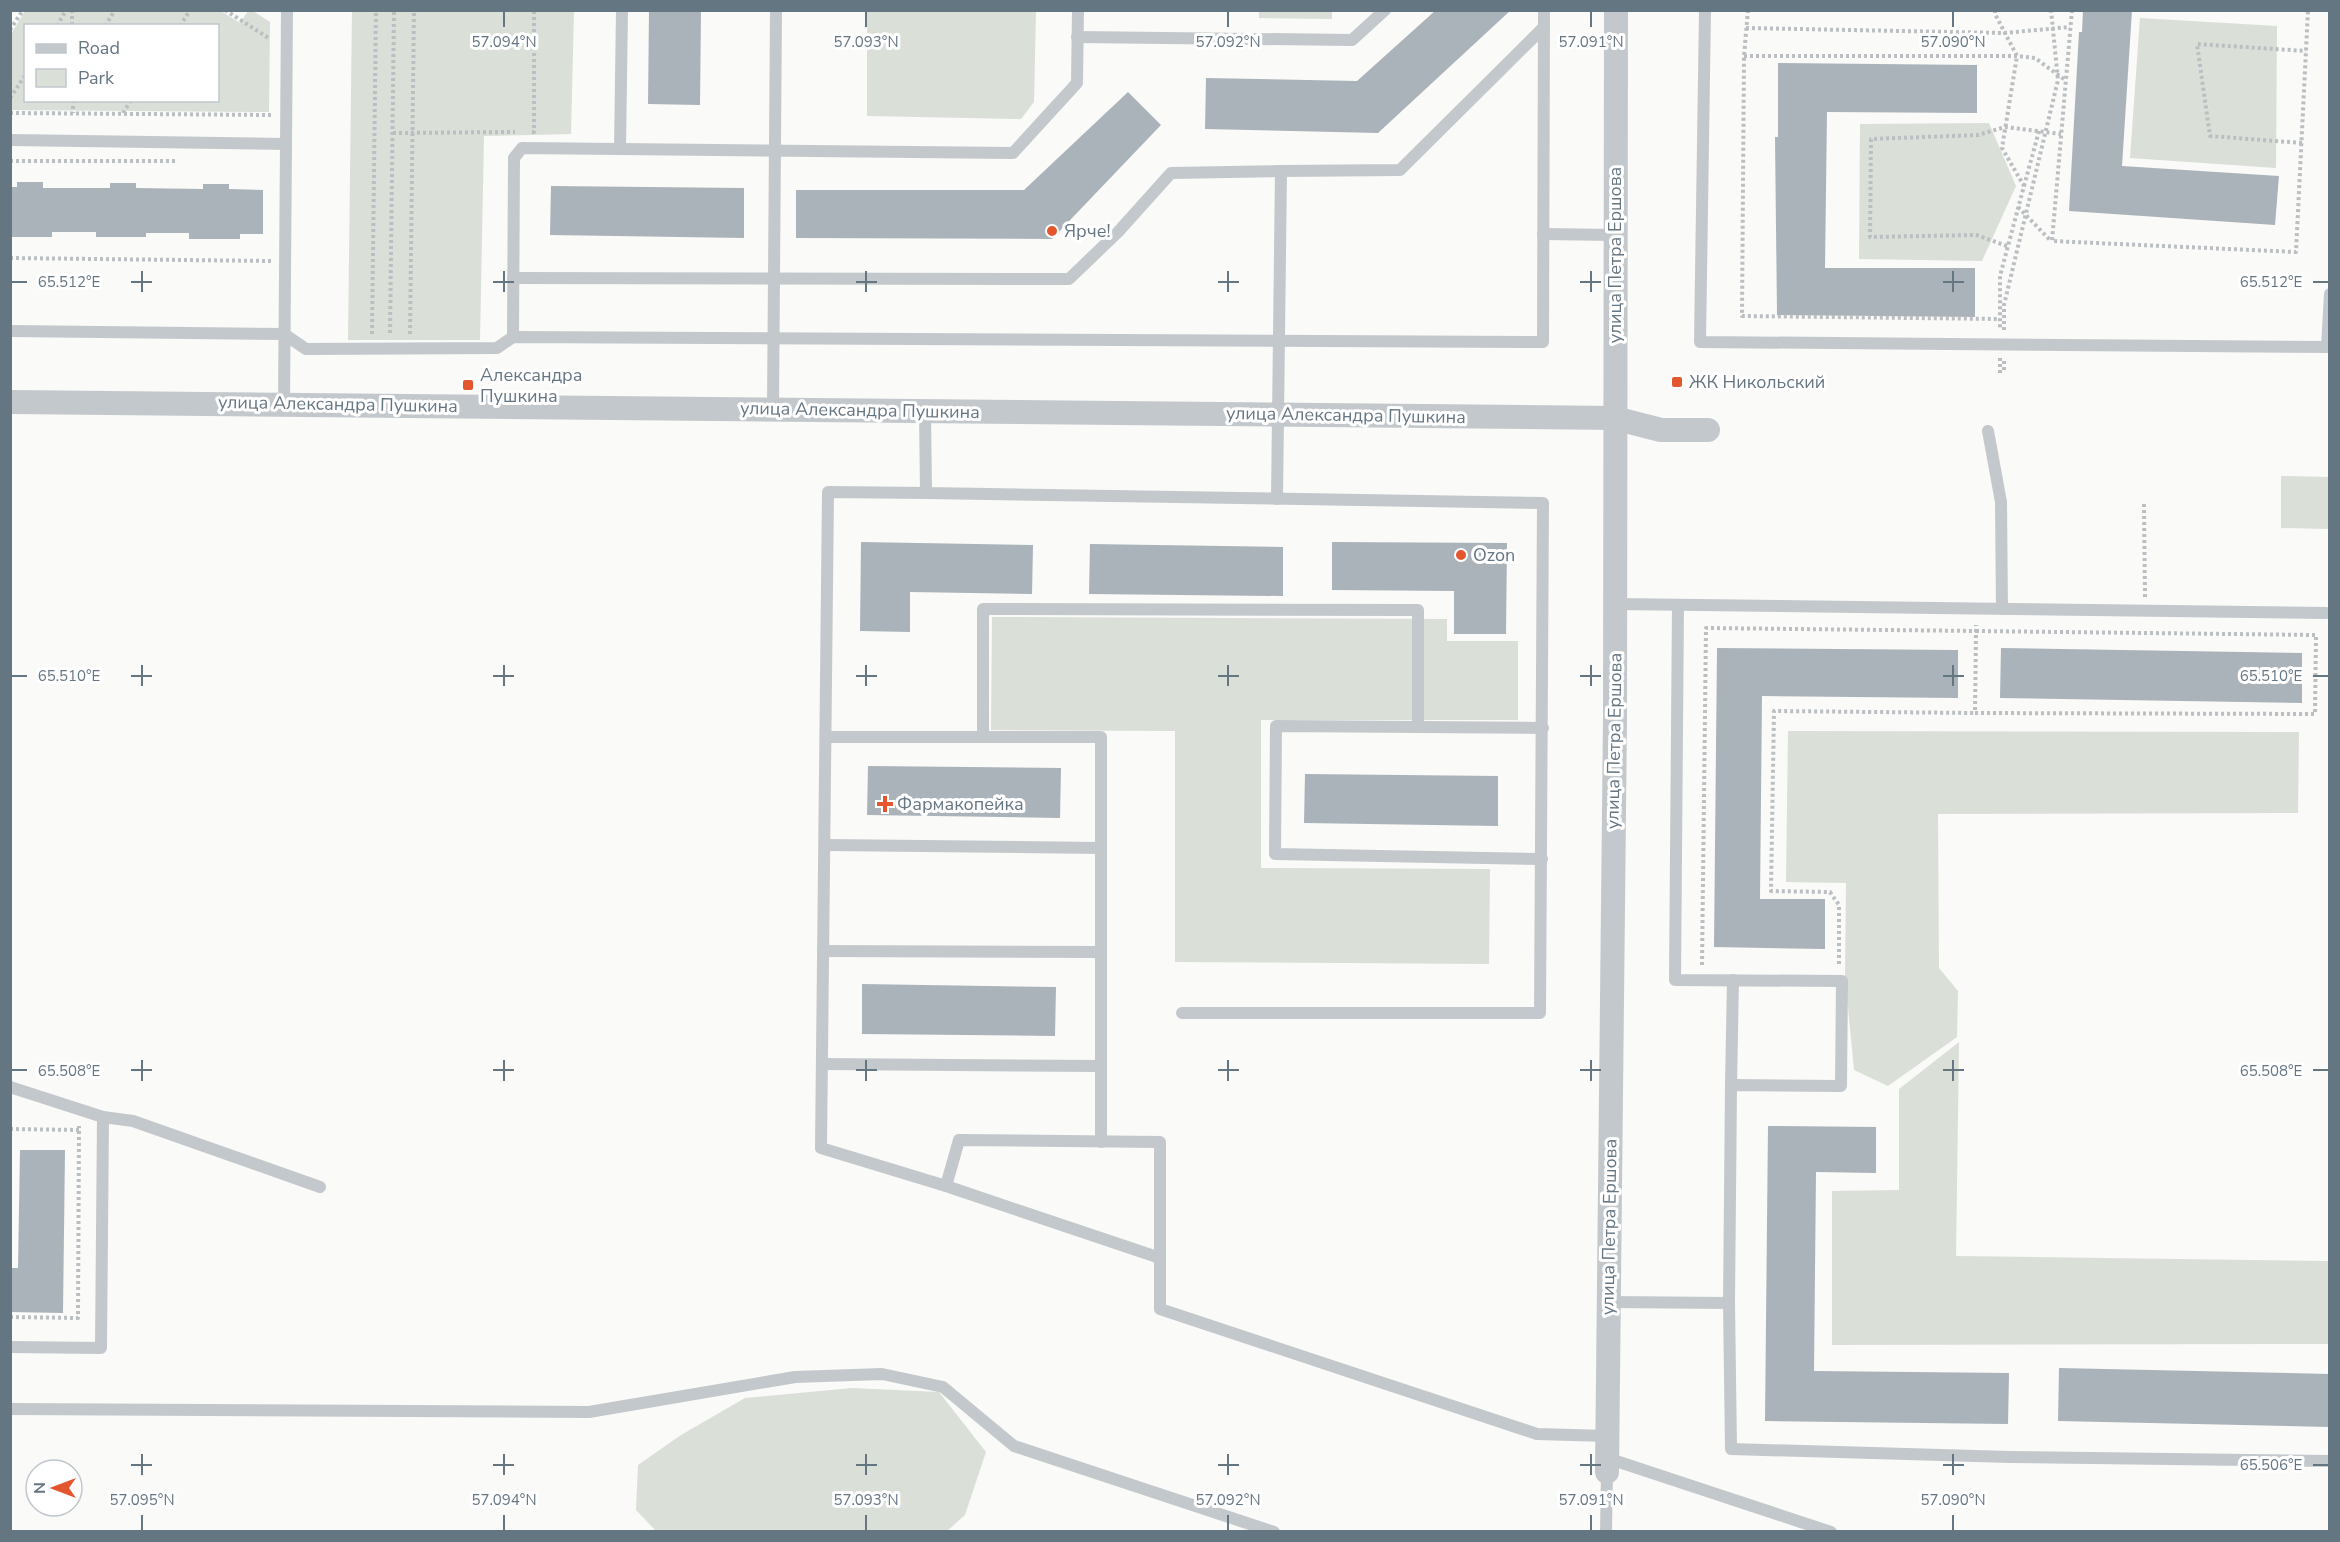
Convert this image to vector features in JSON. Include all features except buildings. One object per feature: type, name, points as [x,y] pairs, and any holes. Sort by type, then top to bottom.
[{"type":"street","name":"улица Петра Ершова","points":[[1607,1456],[1615,604],[1616,10]]},
{"type":"street","name":"улица Александра Пушкина","points":[[10,402],[1614,418],[1661,430],[1708,430]]},
{"type":"lane","points":[[620,149],[622,10]]},
{"type":"lane","points":[[773,409],[776,10]]},
{"type":"lane","points":[[513,337],[514,158],[522,148],[1013,153],[1077,83],[1078,10]]},
{"type":"lane","points":[[1077,37],[1352,40],[1385,10]]},
{"type":"lane","points":[[10,331],[284,334],[306,349],[496,348],[513,337],[1542,342],[1544,10]]},
{"type":"lane","points":[[1705,10],[1700,342],[2327,347],[2330,294]]},
{"type":"lane","points":[[284,403],[287,11]]},
{"type":"lane","points":[[513,278],[1069,279],[1118,232],[1171,173],[1400,170],[1544,27]]},
{"type":"lane","points":[[10,140],[286,144]]},
{"type":"lane","points":[[1277,499],[1281,171]]},
{"type":"lane","points":[[1543,234],[1615,235]]},
{"type":"lane","points":[[925,411],[926,493]]},
{"type":"lane","points":[[1988,431],[2001,502],[2002,609]]},
{"type":"lane","points":[[1160,1258],[946,1186],[821,1148],[828,492],[1543,503],[1540,1013],[1182,1013]]},
{"type":"lane","points":[[1615,604],[2326,614]]},
{"type":"lane","points":[[1678,605],[1676,980],[1842,981],[1841,1086],[1731,1085]]},
{"type":"lane","points":[[983,737],[983,609],[1418,610],[1418,728]]},
{"type":"lane","points":[[1542,859],[1275,854],[1276,726],[1543,728]]},
{"type":"lane","points":[[826,737],[1101,737],[1101,1142]]},
{"type":"lane","points":[[825,845],[1101,848]]},
{"type":"lane","points":[[823,951],[1101,952]]},
{"type":"lane","points":[[1733,980],[1731,1449],[2010,1457],[2330,1461]]},
{"type":"lane","points":[[822,1064],[1101,1066]]},
{"type":"lane","points":[[10,1087],[103,1117],[133,1121],[321,1187]]},
{"type":"lane","points":[[10,1347],[101,1348],[103,1117]]},
{"type":"lane","points":[[946,1186],[959,1140],[1160,1142],[1160,1310],[1831,1532]]},
{"type":"lane","points":[[1608,1302],[1730,1303]]},
{"type":"lane","points":[[10,1409],[589,1412],[795,1377],[882,1374],[943,1387],[1014,1446],[1274,1532]]},
{"type":"lane","points":[[1606,1532],[1607,1456]]},
{"type":"path","points":[[10,30],[23,10]]},
{"type":"path","points":[[58,24],[66,10]]},
{"type":"path","points":[[106,24],[115,10]]},
{"type":"path","points":[[181,24],[190,10]]},
{"type":"path","points":[[225,10],[273,41]]},
{"type":"path","points":[[372,338],[376,10]]},
{"type":"path","points":[[390,349],[394,10]]},
{"type":"path","points":[[410,337],[414,10]]},
{"type":"path","points":[[393,133],[534,132],[534,10]]},
{"type":"path","points":[[1748,10],[1744,56],[1742,316],[2000,319]]},
{"type":"path","points":[[1995,10],[1995,15],[2017,56],[2002,148],[2024,186]]},
{"type":"path","points":[[2002,371],[2004,305],[2058,80],[2050,10]]},
{"type":"path","points":[[2052,242],[2072,10]]},
{"type":"path","points":[[2018,207],[2052,242],[2296,252],[2308,10]]},
{"type":"path","points":[[1746,28],[2004,33],[2070,27]]},
{"type":"path","points":[[2302,143],[2210,136],[2197,44],[2306,51]]},
{"type":"path","points":[[1744,56],[2017,56],[2035,58],[2058,72],[2066,80]]},
{"type":"path","points":[[10,98],[24,77]]},
{"type":"path","points":[[73,102],[73,113]]},
{"type":"path","points":[[123,114],[130,102]]},
{"type":"path","points":[[10,113],[273,115],[273,104]]},
{"type":"path","points":[[2007,246],[1976,235],[1870,237],[1871,139],[1978,135],[2005,127],[2061,134]]},
{"type":"path","points":[[2002,345],[2000,276],[2039,131]]},
{"type":"path","points":[[10,161],[177,161]]},
{"type":"path","points":[[10,258],[272,261],[272,250]]},
{"type":"path","points":[[2144,504],[2145,633]]},
{"type":"path","points":[[1702,971],[1706,628],[2316,635],[2315,714],[1774,711],[1771,891],[1830,892],[1839,904],[1839,970]]},
{"type":"path","points":[[1976,631],[1976,713]]},
{"type":"path","points":[[10,1317],[78,1318],[78,1110]]},
{"type":"path","points":[[10,1129],[79,1130]]},
{"type":"green space","points":[[25,11],[221,11],[240,23],[248,11],[253,11],[270,22],[269,112],[11,110],[11,34]]},
{"type":"green space","points":[[352,11],[574,11],[571,134],[484,136],[480,340],[348,340]]},
{"type":"green space","points":[[867,11],[1036,11],[1034,102],[1021,119],[867,116]]},
{"type":"green space","points":[[1259,11],[1332,11],[1332,19],[1259,18]]},
{"type":"green space","points":[[2140,18],[2277,26],[2276,168],[2130,158]]},
{"type":"green space","points":[[1989,123],[2016,186],[1982,261],[1859,259],[1860,124]]},
{"type":"green space","points":[[2281,476],[2329,477],[2329,529],[2281,528]]},
{"type":"green space","points":[[992,617],[1447,619],[1447,641],[1518,641],[1518,720],[1261,720],[1261,868],[1490,869],[1489,964],[1175,962],[1175,731],[991,730]]},
{"type":"green space","points":[[1788,731],[2299,732],[2298,813],[1938,814],[1939,968],[1958,991],[1957,1037],[1888,1086],[1854,1070],[1845,976],[1846,883],[1786,882]]},
{"type":"green space","points":[[1959,1042],[1956,1256],[2329,1261],[2329,1344],[1832,1345],[1832,1191],[1899,1190],[1899,1089]]},
{"type":"green space","points":[[852,1388],[939,1392],[986,1452],[965,1515],[947,1531],[656,1531],[636,1510],[638,1465],[681,1435],[745,1398]]},
{"type":"place","name":"Ярче!","points":[[1052,231]]},
{"type":"place","name":"ЖК Никольский","points":[[1677,382]]},
{"type":"place","name":"Александра Пушкина","points":[[468,385]]},
{"type":"place","name":"Ozon","points":[[1461,555]]},
{"type":"place","name":"Фармакопейка","points":[[885,804]]}]
